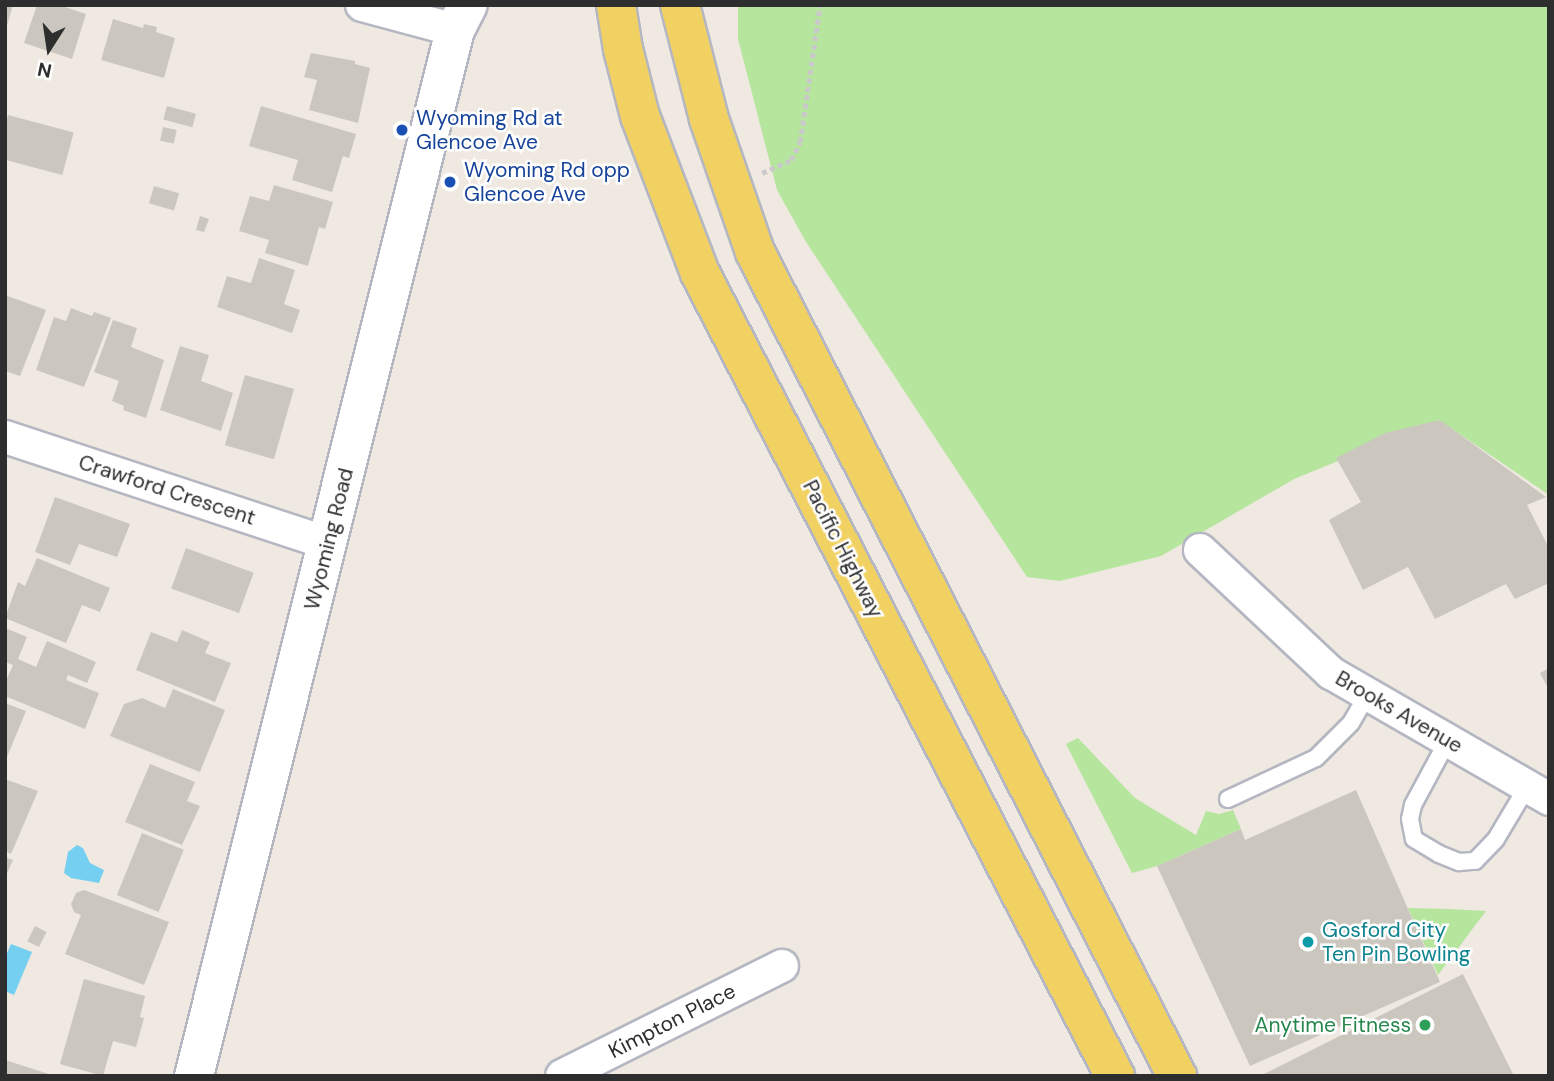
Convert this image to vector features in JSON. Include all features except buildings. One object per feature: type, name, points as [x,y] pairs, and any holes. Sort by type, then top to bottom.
[{"type":"main road","name":"Pacific Highway","points":[[616,5],[623,49],[640,116],[700,273],[1115,1076]]},
{"type":"main road","points":[[680,5],[709,119],[755,252],[1177,1076]]},
{"type":"street","points":[[362,5],[461,18]]},
{"type":"street","name":"Wyoming Road","points":[[194,1076],[461,18]]},
{"type":"street","name":"Crawford Crescent","points":[[5,437],[328,543]]},
{"type":"street","name":"Brooks Avenue","points":[[1200,550],[1331,673],[1538,793]]},
{"type":"street","name":"Kimpton Place","points":[[562,1076],[782,966]]},
{"type":"lane","points":[[1228,799],[1316,758],[1351,723],[1368,694]]},
{"type":"lane","points":[[1448,740],[1413,805],[1410,819],[1414,839],[1439,854],[1459,862],[1475,861],[1538,793]]},
{"type":"path","points":[[761,173],[791,160],[800,142],[820,5]]},
{"type":"green space","points":[[738,5],[1549,5],[1549,495],[1439,420],[1294,479],[1161,556],[1060,581],[1027,577],[806,242],[777,190],[738,39]]},
{"type":"green space","points":[[1078,738],[1135,798],[1196,835],[1206,811],[1219,814],[1233,810],[1241,829],[1157,866],[1132,873],[1066,744]]},
{"type":"green space","points":[[1408,908],[1448,909],[1486,911],[1438,975]]},
{"type":"water","points":[[77,845],[83,848],[90,863],[104,870],[99,883],[71,878],[64,873],[68,852]]},
{"type":"water","points":[[11,944],[32,952],[14,995],[5,991],[5,958]]},
{"type":"place","name":"Wyoming Rd at Glencoe Ave","points":[[402,130]]},
{"type":"place","name":"Wyoming Rd opp Glencoe Ave","points":[[450,182]]},
{"type":"place","name":"Gosford City Ten Pin Bowling","points":[[1308,942]]},
{"type":"place","name":"Anytime Fitness","points":[[1425,1025]]}]
